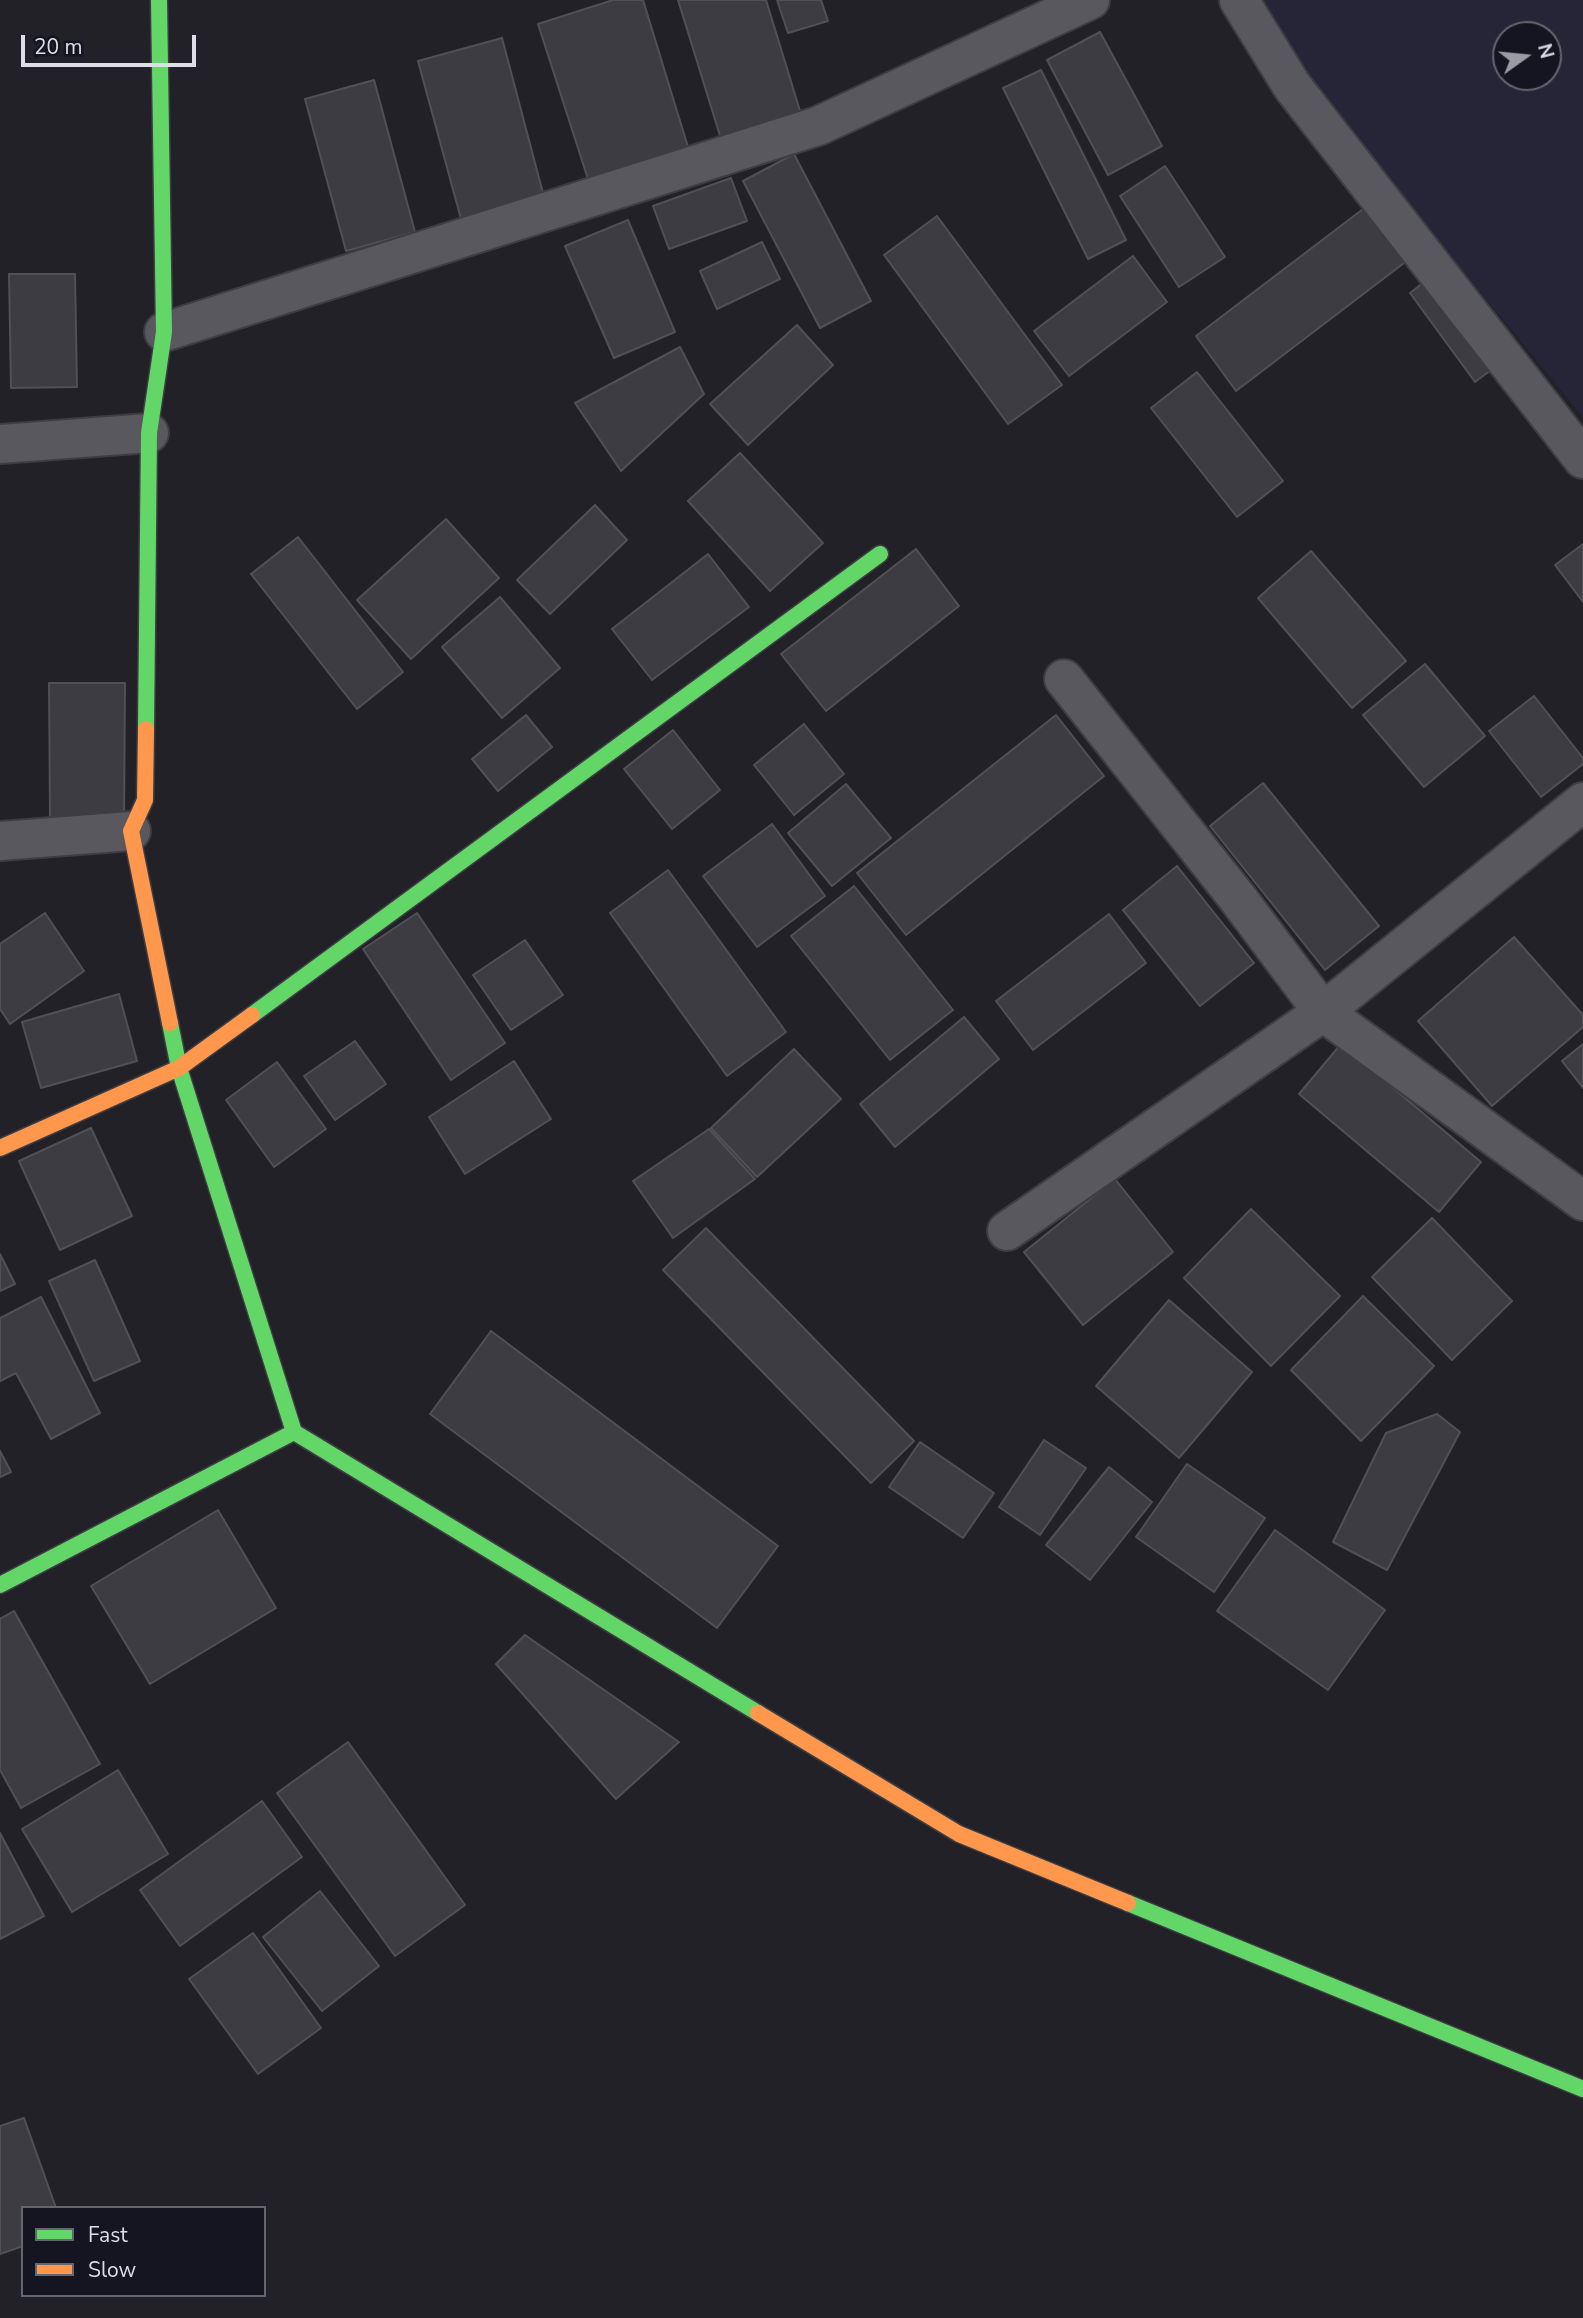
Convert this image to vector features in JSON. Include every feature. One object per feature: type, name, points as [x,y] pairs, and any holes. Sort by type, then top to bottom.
[{"type":"street","points":[[159,0],[164,332],[149,433],[145,800],[131,831],[179,1068],[294,1432],[959,1834],[1583,2089]]},
{"type":"street","points":[[164,332],[818,126],[1090,0]]},
{"type":"street","points":[[1239,0],[1292,86],[1583,459]]},
{"type":"street","points":[[0,444],[149,433]]},
{"type":"street","points":[[0,1148],[179,1068],[880,554]]},
{"type":"street","points":[[1064,679],[1239,900],[1323,1012],[1583,1201]]},
{"type":"street","points":[[1007,1231],[1323,1012],[1583,802]]},
{"type":"street","points":[[0,841],[131,831]]},
{"type":"street","points":[[0,1585],[294,1432]]},
{"type":"shaded area","points":[[1240,0],[1583,0],[1583,417]]},
{"type":"building","points":[[613,0],[643,0],[688,147],[588,179],[538,24]]},
{"type":"building","points":[[678,0],[766,0],[801,114],[721,139]]},
{"type":"building","points":[[777,0],[821,0],[828,21],[788,33]]},
{"type":"building","points":[[1100,32],[1162,146],[1108,175],[1047,60]]},
{"type":"building","points":[[502,38],[544,197],[461,219],[418,61]]},
{"type":"building","points":[[1041,70],[1126,240],[1088,259],[1003,88]]},
{"type":"building","points":[[374,80],[415,232],[346,251],[305,99]]},
{"type":"building","points":[[794,154],[871,301],[820,328],[743,181]]},
{"type":"building","points":[[1165,166],[1225,257],[1179,287],[1120,196]]},
{"type":"building","points":[[731,178],[747,221],[669,249],[653,206]]},
{"type":"building","points":[[1367,206],[1408,260],[1236,391],[1196,336]]},
{"type":"building","points":[[937,216],[1062,385],[1008,424],[884,255]]},
{"type":"building","points":[[628,220],[675,332],[614,358],[565,246]]},
{"type":"building","points":[[762,242],[780,279],[717,309],[700,271]]},
{"type":"building","points":[[1133,256],[1167,302],[1069,376],[1034,331]]},
{"type":"building","points":[[9,274],[75,274],[77,387],[11,388]]},
{"type":"building","points":[[1433,275],[1499,364],[1475,382],[1410,293]]},
{"type":"building","points":[[797,325],[833,365],[748,445],[710,404]]},
{"type":"building","points":[[680,347],[704,394],[621,471],[575,403]]},
{"type":"building","points":[[1197,372],[1283,481],[1237,517],[1151,408]]},
{"type":"building","points":[[740,453],[823,543],[770,591],[688,501]]},
{"type":"building","points":[[595,505],[627,540],[550,614],[517,580]]},
{"type":"building","points":[[446,519],[499,578],[411,659],[357,600]]},
{"type":"building","points":[[298,537],[403,672],[357,709],[251,574]]},
{"type":"building","points":[[1583,544],[1583,602],[1555,565]]},
{"type":"building","points":[[916,549],[959,606],[826,711],[781,654]]},
{"type":"building","points":[[1311,551],[1406,661],[1352,708],[1258,598]]},
{"type":"building","points":[[708,554],[749,607],[652,680],[612,629]]},
{"type":"building","points":[[500,597],[560,668],[502,718],[442,647]]},
{"type":"building","points":[[1425,664],[1485,736],[1424,787],[1363,715]]},
{"type":"building","points":[[49,683],[125,683],[124,819],[50,818]]},
{"type":"building","points":[[1534,696],[1583,758],[1583,764],[1541,797],[1489,731]]},
{"type":"building","points":[[526,715],[552,747],[498,791],[472,759]]},
{"type":"building","points":[[1056,715],[1104,776],[906,935],[857,873]]},
{"type":"building","points":[[804,724],[844,774],[794,815],[754,765]]},
{"type":"building","points":[[673,730],[720,790],[672,829],[624,769]]},
{"type":"building","points":[[1263,783],[1379,926],[1325,970],[1210,826]]},
{"type":"building","points":[[846,784],[891,838],[832,886],[788,833]]},
{"type":"building","points":[[772,824],[825,896],[757,947],[703,876]]},
{"type":"building","points":[[1177,866],[1254,963],[1200,1006],[1123,910]]},
{"type":"building","points":[[668,870],[786,1032],[727,1076],[610,913]]},
{"type":"building","points":[[854,886],[953,1010],[890,1060],[791,936]]},
{"type":"building","points":[[45,913],[84,971],[10,1024],[0,1009],[0,944]]},
{"type":"building","points":[[417,913],[505,1043],[451,1080],[363,949]]},
{"type":"building","points":[[1109,914],[1146,963],[1033,1050],[996,1001]]},
{"type":"building","points":[[1514,937],[1583,1015],[1583,1027],[1492,1106],[1418,1021]]},
{"type":"building","points":[[525,940],[563,995],[511,1030],[473,975]]},
{"type":"building","points":[[119,994],[137,1061],[41,1088],[22,1022]]},
{"type":"building","points":[[964,1017],[999,1059],[895,1147],[860,1104]]},
{"type":"building","points":[[355,1041],[386,1084],[335,1120],[304,1076]]},
{"type":"building","points":[[1341,1044],[1481,1162],[1439,1212],[1299,1094]]},
{"type":"building","points":[[1583,1044],[1583,1088],[1562,1061]]},
{"type":"building","points":[[794,1049],[841,1099],[757,1177],[711,1128]]},
{"type":"building","points":[[514,1061],[551,1119],[465,1174],[429,1117]]},
{"type":"building","points":[[277,1062],[326,1129],[274,1167],[226,1100]]},
{"type":"building","points":[[91,1128],[132,1216],[60,1250],[19,1161]]},
{"type":"building","points":[[709,1129],[755,1179],[673,1238],[633,1181]]},
{"type":"building","points":[[1115,1179],[1173,1252],[1083,1325],[1024,1252]]},
{"type":"building","points":[[1251,1209],[1340,1296],[1271,1366],[1184,1278]]},
{"type":"building","points":[[1432,1218],[1512,1301],[1452,1360],[1372,1277]]},
{"type":"building","points":[[706,1228],[914,1441],[871,1483],[663,1270]]},
{"type":"building","points":[[0,1254],[15,1284],[0,1291]]},
{"type":"building","points":[[95,1260],[140,1361],[94,1381],[49,1281]]},
{"type":"building","points":[[1363,1296],[1434,1366],[1361,1441],[1291,1370]]},
{"type":"building","points":[[41,1297],[100,1413],[51,1439],[16,1373],[0,1381],[0,1318]]},
{"type":"building","points":[[1169,1300],[1252,1372],[1179,1458],[1096,1386]]},
{"type":"building","points":[[491,1331],[778,1546],[717,1628],[430,1414]]},
{"type":"building","points":[[1437,1414],[1460,1432],[1387,1570],[1333,1542],[1386,1433]]},
{"type":"building","points":[[1044,1440],[1086,1468],[1040,1535],[999,1507]]},
{"type":"building","points":[[920,1442],[994,1493],[963,1538],[889,1487]]},
{"type":"building","points":[[0,1451],[11,1472],[0,1477]]},
{"type":"building","points":[[1187,1464],[1265,1518],[1214,1592],[1136,1537]]},
{"type":"building","points":[[1109,1467],[1152,1502],[1090,1580],[1046,1545]]},
{"type":"building","points":[[218,1510],[276,1608],[150,1684],[91,1586]]},
{"type":"building","points":[[1275,1530],[1385,1610],[1328,1690],[1217,1611]]},
{"type":"building","points":[[14,1611],[100,1764],[21,1808],[0,1770],[0,1619]]},
{"type":"building","points":[[525,1635],[679,1742],[616,1799],[496,1664]]},
{"type":"building","points":[[348,1742],[465,1905],[395,1956],[277,1793]]},
{"type":"building","points":[[118,1770],[168,1854],[72,1912],[22,1829]]},
{"type":"building","points":[[262,1801],[302,1857],[180,1946],[140,1890]]},
{"type":"building","points":[[0,1833],[44,1916],[0,1939]]},
{"type":"building","points":[[320,1891],[379,1966],[322,2011],[263,1937]]},
{"type":"building","points":[[253,1933],[321,2028],[258,2074],[189,1979]]},
{"type":"building","points":[[24,2118],[55,2206],[21,2206],[21,2247],[0,2254],[0,2126]]},
{"type":"traffic: fast","points":[[146,729],[149,433],[164,332],[159,0]]},
{"type":"traffic: fast","points":[[252,1015],[880,554]]},
{"type":"traffic: fast","points":[[170,1023],[179,1068],[294,1432]]},
{"type":"traffic: fast","points":[[0,1585],[294,1432],[758,1713]]},
{"type":"traffic: fast","points":[[1128,1903],[1583,2089]]},
{"type":"traffic: slow","points":[[146,729],[145,800],[131,831],[170,1023]]},
{"type":"traffic: slow","points":[[0,1148],[179,1068],[252,1015]]},
{"type":"traffic: slow","points":[[758,1713],[959,1834],[1128,1903]]}]
